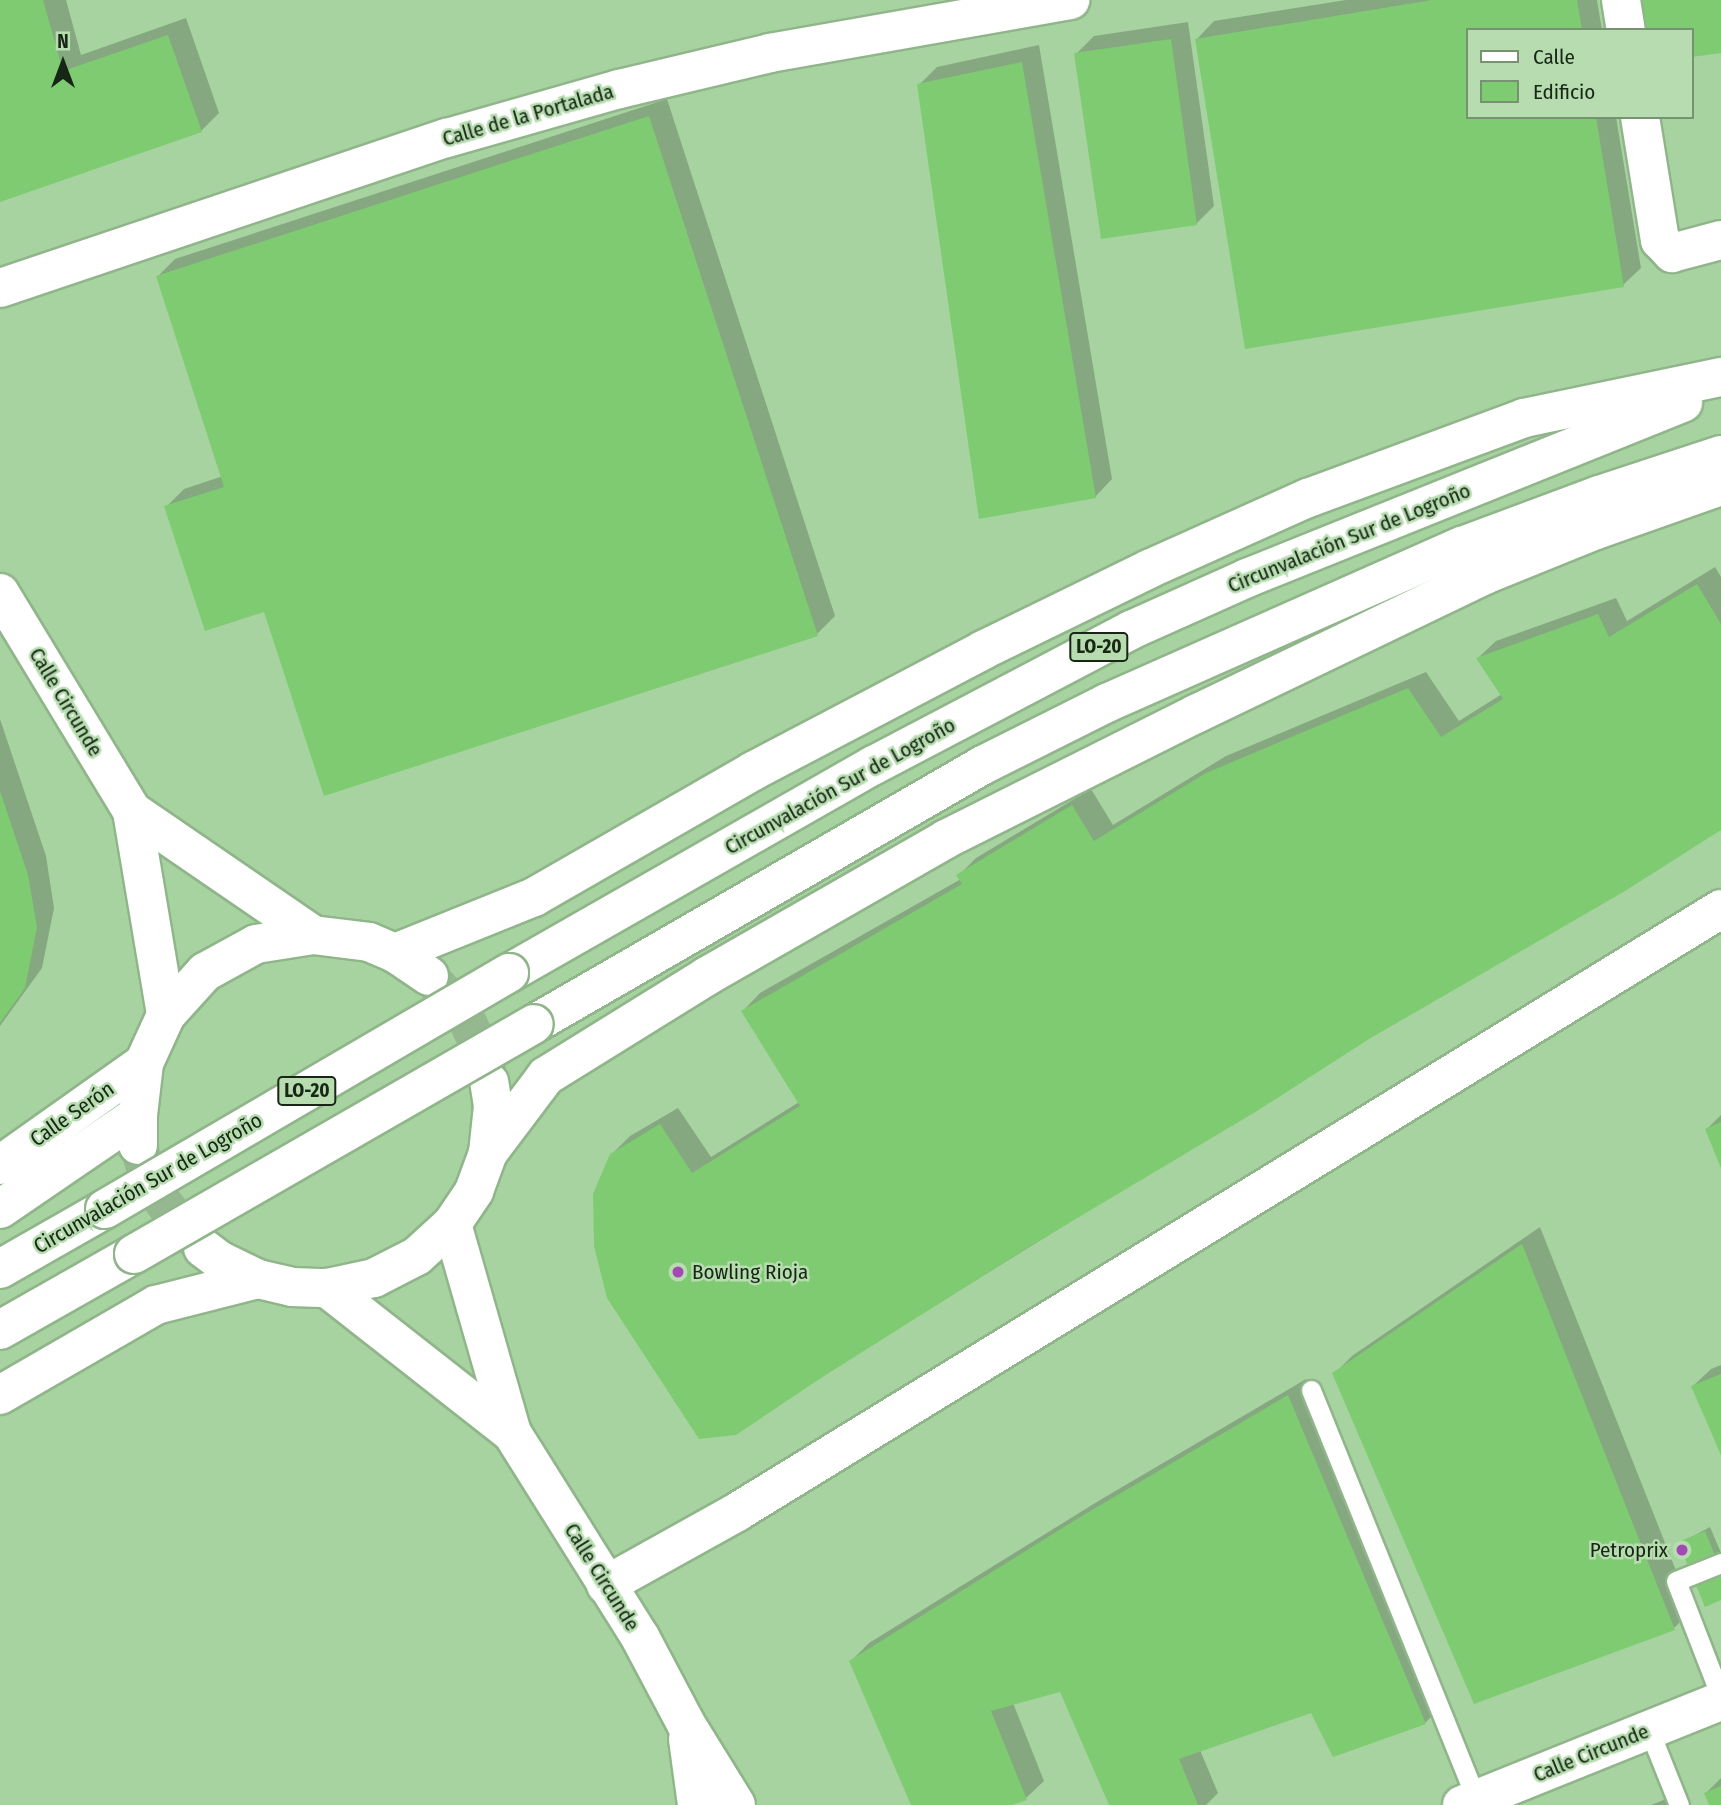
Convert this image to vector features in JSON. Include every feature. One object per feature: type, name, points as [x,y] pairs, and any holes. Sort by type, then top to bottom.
[{"type":"main road","name":"Calle de la Portalada","points":[[0,288],[447,138],[619,89],[770,53],[1070,0]]},
{"type":"main road","points":[[1621,0],[1626,28]]},
{"type":"main road","points":[[1640,119],[1660,240],[1672,253],[1721,240]]},
{"type":"main road","points":[[395,953],[534,897],[753,771],[984,650],[1150,569],[1308,498],[1524,418],[1721,377]]},
{"type":"main road","name":"Circunvalación Sur de Logroño","points":[[0,1269],[509,973],[874,765],[1131,630],[1247,578],[1721,388]]},
{"type":"main road","name":"LO-20","points":[[0,1330],[972,771],[1107,702],[1462,546],[1599,495],[1721,455]]},
{"type":"main road","points":[[488,1153],[546,1076],[707,976],[946,839],[1196,714],[1485,575],[1596,530],[1721,486]]},
{"type":"main road","name":"Calle Circunde","points":[[0,593],[132,811],[166,1015]]},
{"type":"main road","name":"Calle Circunde","points":[[132,811],[313,935]]},
{"type":"main road","points":[[606,1585],[737,1512],[1721,909]]},
{"type":"main road","points":[[0,1209],[138,1130],[144,1063],[166,1015],[205,972],[256,944],[313,935],[341,936],[395,953],[429,976]]},
{"type":"main road","name":"Calle Serón","points":[[0,1165],[144,1063]]},
{"type":"main road","points":[[203,1248],[219,1260],[258,1279],[292,1287],[327,1288],[374,1278],[417,1256],[452,1224],[474,1191],[488,1153],[493,1106],[489,1082]]},
{"type":"main road","name":"Calle Circunde","points":[[452,1224],[512,1433],[640,1637],[686,1724],[736,1805]]},
{"type":"main road","points":[[0,1395],[156,1305],[258,1279]]},
{"type":"main road","name":"Calle Circunde","points":[[327,1288],[512,1433]]},
{"type":"main road","name":"Calle Circunde","points":[[1469,1802],[1721,1699]]},
{"type":"main road","name":"Calle Circunde","points":[[686,1724],[697,1805]]},
{"type":"lane","points":[[1311,1391],[1469,1802]]},
{"type":"lane","points":[[1721,1563],[1676,1581],[1721,1699]]},
{"type":"lane","points":[[1648,1730],[1679,1805]]},
{"type":"shaded area","points":[[0,0],[1721,0],[1721,1805],[0,1805]]},
{"type":"building","points":[[0,0],[43,0],[63,71],[168,35],[202,132],[0,202]]},
{"type":"building","points":[[1432,0],[1577,0],[1582,28],[1466,28],[1466,119],[1596,119],[1624,287],[1245,349],[1195,39]]},
{"type":"building","points":[[1641,0],[1721,0],[1721,53],[1693,57],[1693,28],[1645,28]]},
{"type":"building","points":[[1171,39],[1197,225],[1101,239],[1074,53]]},
{"type":"building","points":[[1022,62],[1096,498],[979,519],[917,84]]},
{"type":"building","points":[[649,116],[818,636],[324,796],[264,612],[205,631],[164,506],[224,487],[156,276]]},
{"type":"building","points":[[1697,584],[1721,624],[1721,830],[1625,891],[1369,1039],[1257,1111],[1032,1245],[736,1435],[699,1439],[607,1298],[594,1246],[593,1194],[610,1154],[660,1124],[692,1173],[800,1106],[741,1011],[962,884],[956,875],[1072,805],[1094,841],[1206,773],[1408,688],[1441,737],[1503,699],[1476,658],[1598,614],[1609,637]]},
{"type":"building","points":[[0,791],[28,875],[37,927],[25,988],[0,1023]]},
{"type":"building","points":[[1721,1122],[1721,1168],[1705,1129]]},
{"type":"building","points":[[1522,1244],[1675,1630],[1474,1704],[1332,1373]]},
{"type":"building","points":[[1721,1374],[1721,1455],[1691,1386]]},
{"type":"building","points":[[1288,1395],[1426,1724],[1333,1757],[1311,1713],[1179,1759],[1198,1805],[1109,1805],[1060,1692],[991,1711],[1027,1800],[1012,1805],[911,1805],[849,1661],[1080,1517]]},
{"type":"building","points":[[1705,1531],[1721,1570],[1721,1600],[1705,1607],[1678,1542]]},
{"type":"building","points":[[1721,1786],[1721,1805],[1709,1805],[1704,1793]]},
{"type":"tunnel","points":[[432,979],[465,1016],[485,1059],[489,1082]]},
{"type":"tunnel","points":[[140,1151],[147,1174],[160,1198],[186,1232],[203,1248]]},
{"type":"place","name":"Bowling Rioja","points":[[678,1272]]},
{"type":"place","name":"Petroprix","points":[[1682,1550]]}]
